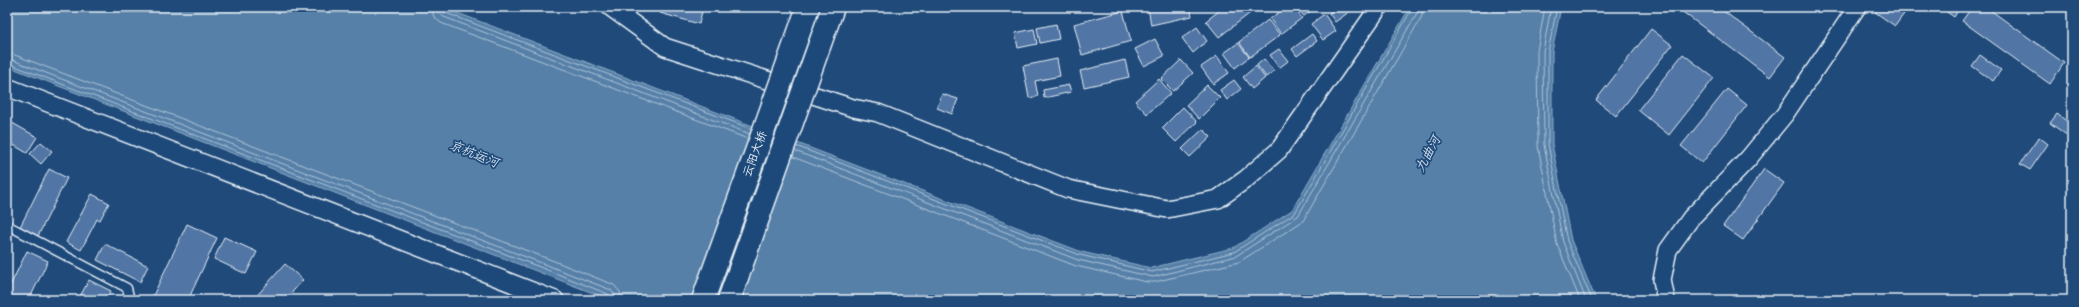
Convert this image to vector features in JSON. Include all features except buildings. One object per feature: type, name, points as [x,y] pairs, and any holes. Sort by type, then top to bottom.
[{"type":"street","points":[[610,7],[665,48],[853,108],[878,113],[1068,189],[1167,208],[1218,199],[1246,179],[1279,150],[1379,7]]},
{"type":"street","name":"云阳大桥","points":[[703,300],[808,7]]},
{"type":"street","name":"云阳大桥","points":[[729,300],[833,7]]},
{"type":"street","points":[[1666,300],[1662,280],[1668,250],[1691,218],[1748,159],[1785,114],[1857,7]]},
{"type":"street","points":[[7,87],[555,300]]},
{"type":"lane","points":[[7,225],[127,288],[130,300]]},
{"type":"water","points":[[7,7],[442,7],[1082,252],[1151,268],[1233,248],[1292,210],[1410,7],[1561,7],[1552,52],[1552,144],[1571,240],[1596,300],[611,300],[7,66]]},
{"type":"water label","name":"京杭运河","points":[[474,154]]},
{"type":"water label","name":"九曲河","points":[[1428,154]]}]
